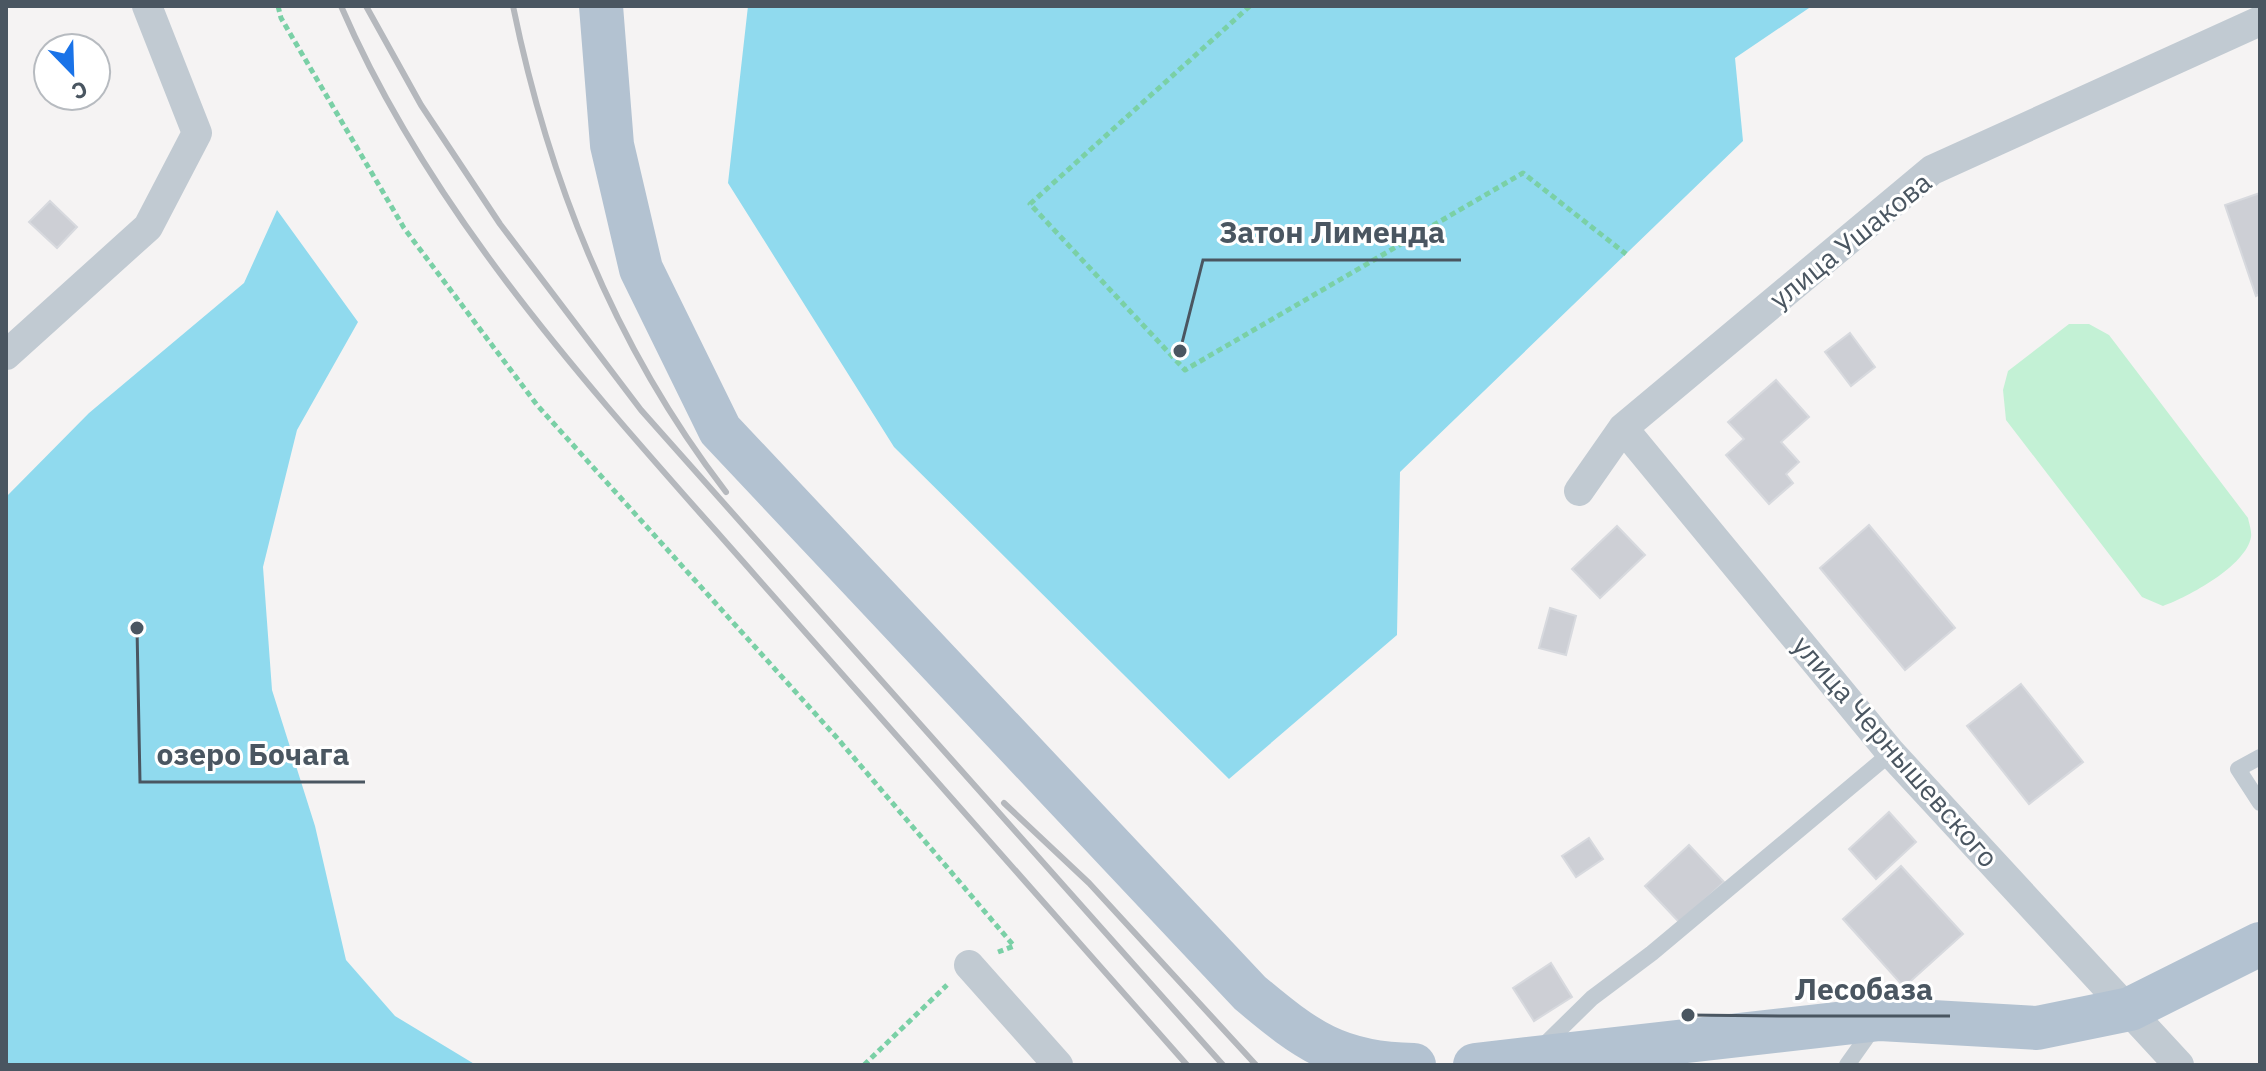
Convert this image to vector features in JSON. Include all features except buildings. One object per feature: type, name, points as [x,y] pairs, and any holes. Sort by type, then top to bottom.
[{"type":"main road","points":[[601,6],[612,145],[641,269],[720,430],[1217,960],[1284,1021],[1337,1055],[1414,1065]]},
{"type":"main road","points":[[1475,1065],[1880,1019],[2037,1028],[2130,1009],[2260,944]]},
{"type":"street","points":[[6,355],[148,227],[197,133],[147,6]]},
{"type":"street","name":"улица Ушакова","points":[[1579,491],[1623,428],[1932,170],[2260,21]]},
{"type":"street","name":"улица Чернышевского","points":[[1623,428],[1891,753],[2179,1065]]},
{"type":"street","points":[[969,965],[1058,1065]]},
{"type":"lane","points":[[1528,1061],[1592,998],[1652,953],[1891,753]]},
{"type":"lane","points":[[2260,757],[2238,769],[2260,803]]},
{"type":"lane","points":[[1847,1065],[1880,1019]]},
{"type":"path","points":[[278,6],[281,18],[404,228],[537,405],[838,739],[1014,946],[969,965],[864,1065]]},
{"type":"path","points":[[1250,6],[1030,204],[1185,370],[1523,173],[1626,254]]},
{"type":"green space","points":[[2069,324],[2089,324],[2109,335],[2248,518],[2251,537],[2239,559],[2201,588],[2163,606],[2142,597],[2006,420],[2003,390],[2008,371]]},
{"type":"water","points":[[748,6],[1812,6],[1735,58],[1743,141],[1400,472],[1397,635],[1229,779],[894,447],[728,183]]},
{"type":"water","points":[[277,210],[358,322],[297,430],[263,567],[272,690],[315,826],[346,960],[395,1016],[476,1065],[6,1065],[6,497],[89,413],[244,283]]},
{"type":"railway","points":[[341,6],[379,85],[423,161],[524,305],[637,441],[1187,1065]]},
{"type":"railway","points":[[366,6],[421,105],[500,224],[641,410],[1223,1065]]},
{"type":"railway","points":[[513,6],[546,136],[592,261],[651,380],[726,492]]},
{"type":"railway","points":[[1004,803],[1089,883],[1256,1065]]},
{"type":"place","name":"Затон Лименда","points":[[1180,351]]},
{"type":"place","name":"озеро Бочага","points":[[137,628]]},
{"type":"place","name":"Лесобаза","points":[[1688,1015]]}]
